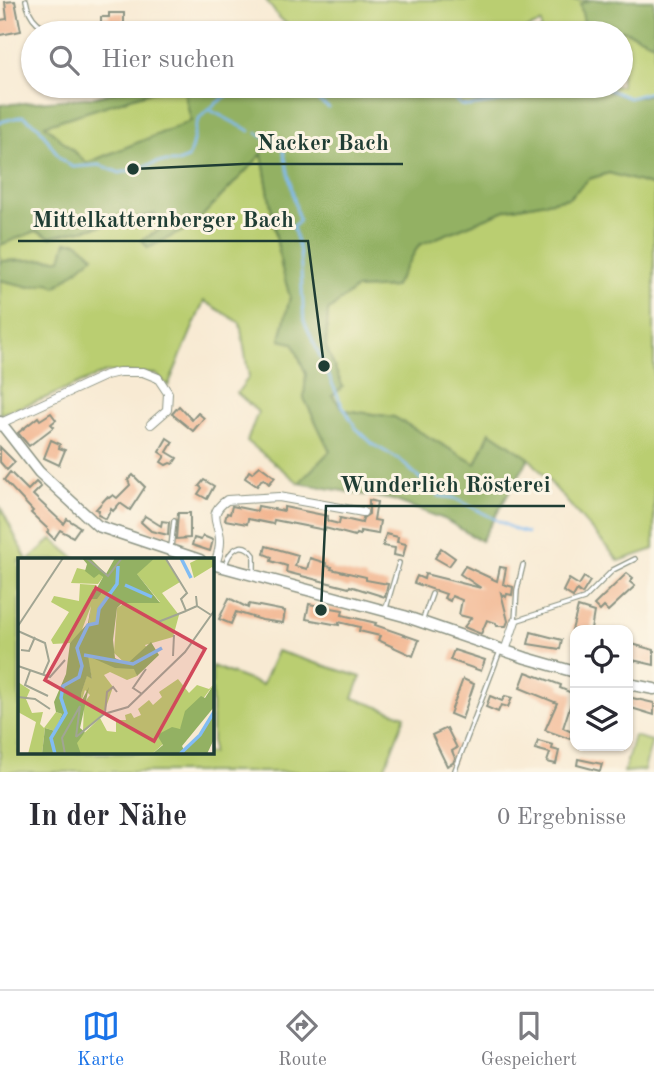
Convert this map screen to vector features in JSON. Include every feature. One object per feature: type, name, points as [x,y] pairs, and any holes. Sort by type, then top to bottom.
[{"type":"street","points":[[151,424],[167,410],[167,389],[152,374],[125,372],[106,375],[1,422],[39,472],[95,524],[194,558]]},
{"type":"street","points":[[363,512],[279,496],[227,500],[215,515],[220,542],[217,566],[385,611],[570,670]]},
{"type":"street","points":[[503,650],[516,621]]},
{"type":"street","points":[[633,685],[654,689]]},
{"type":"lane","points":[[26,0],[34,21]]},
{"type":"lane","points":[[171,550],[174,521]]},
{"type":"lane","points":[[217,566],[231,551],[246,547],[254,555],[253,577]]},
{"type":"lane","points":[[523,565],[517,590],[516,621],[584,599],[613,570],[635,559]]},
{"type":"lane","points":[[385,611],[399,563]]},
{"type":"lane","points":[[422,622],[432,594]]},
{"type":"lane","points":[[455,770],[503,650]]},
{"type":"green space","points":[[266,0],[591,0],[581,4],[584,21],[284,21]]},
{"type":"green space","points":[[591,0],[654,0],[654,43],[633,34],[633,21],[584,21],[580,4]]},
{"type":"green space","points":[[633,34],[654,43],[654,94],[633,97]]},
{"type":"green space","points":[[654,94],[654,186],[609,173],[589,179],[569,198],[508,209],[419,245],[394,287],[355,289],[328,311],[326,347],[343,387],[332,396],[345,410],[394,417],[476,464],[490,432],[529,458],[481,541],[444,519],[393,500],[299,483],[330,451],[304,398],[306,374],[293,343],[280,340],[290,297],[281,265],[262,154],[193,226],[148,248],[142,240],[159,230],[155,214],[50,237],[36,231],[0,245],[0,105],[84,98],[131,98],[45,125],[87,163],[191,121],[186,98],[453,98],[470,106],[494,98],[633,98]]},
{"type":"green space","points":[[131,98],[186,98],[192,121],[87,163],[44,125]]},
{"type":"green space","points":[[453,98],[494,98],[470,106]]},
{"type":"green space","points":[[262,154],[281,265],[290,297],[280,340],[293,343],[306,374],[304,398],[330,451],[299,483],[247,441],[258,412],[237,393],[249,377],[240,323],[204,301],[168,386],[156,374],[106,372],[0,414],[0,280],[30,287],[49,283],[62,259],[0,261],[0,245],[36,231],[50,237],[155,214],[159,230],[218,200]]},
{"type":"green space","points":[[609,173],[654,186],[654,549],[619,561],[529,458],[490,432],[476,464],[394,417],[345,410],[332,396],[326,347],[328,311],[355,289],[394,287],[419,245],[508,209],[568,198],[589,179]]},
{"type":"green space","points":[[66,242],[77,242],[94,256],[56,287],[49,283],[30,287],[0,280],[0,261],[61,259]]},
{"type":"green space","points":[[0,506],[26,558],[18,558],[18,754],[214,754],[214,667],[262,685],[277,651],[361,677],[353,698],[405,716],[383,772],[0,772]]},
{"type":"green space","points":[[52,539],[75,558],[30,558]]},
{"type":"green space","points":[[634,736],[652,741],[644,770],[624,772],[630,751],[633,751]]},
{"type":"building","points":[[15,1],[21,31],[0,35],[0,20],[7,19],[5,2]]},
{"type":"building","points":[[109,13],[124,13],[124,21],[101,21],[101,17],[109,17]]},
{"type":"building","points":[[179,406],[192,420],[198,413],[204,418],[193,431],[172,414]]},
{"type":"building","points":[[51,413],[56,420],[51,424],[54,427],[29,446],[18,433],[38,417],[40,420]]},
{"type":"building","points":[[167,438],[173,442],[167,452],[177,458],[173,464],[166,465],[161,462],[165,456],[159,452]]},
{"type":"building","points":[[51,440],[65,450],[59,465],[44,458]]},
{"type":"building","points":[[0,447],[15,462],[7,470],[0,462]]},
{"type":"building","points":[[260,466],[275,477],[269,484],[264,479],[261,480],[257,486],[245,478],[249,471],[252,473]]},
{"type":"building","points":[[10,472],[28,490],[36,482],[41,487],[33,495],[64,524],[67,519],[80,527],[73,537],[60,530],[54,539],[47,532],[49,530],[4,480]]},
{"type":"building","points":[[133,475],[145,487],[130,510],[120,503],[113,511],[111,509],[106,519],[98,515],[99,510],[96,509],[107,497],[113,495],[117,498],[130,485],[128,480]]},
{"type":"building","points":[[204,480],[214,486],[207,499],[198,494],[202,488],[199,486]]},
{"type":"building","points":[[369,500],[377,502],[374,520],[380,521],[378,534],[360,531],[360,535],[355,536],[274,520],[273,524],[248,519],[247,524],[225,520],[232,506],[257,511],[258,506],[284,511],[284,507],[328,516],[327,521],[339,524],[340,518],[362,523],[363,518],[369,514]]},
{"type":"building","points":[[178,513],[190,513],[190,538],[176,539]]},
{"type":"building","points":[[145,516],[161,526],[162,521],[169,522],[168,535],[151,531],[141,522]]},
{"type":"building","points":[[386,534],[398,537],[397,542],[406,544],[403,557],[394,555],[395,548],[383,546]]},
{"type":"building","points":[[203,536],[213,540],[210,551],[192,545],[194,538],[201,540]]},
{"type":"building","points":[[266,546],[298,555],[295,566],[307,569],[310,558],[326,563],[331,569],[388,584],[385,597],[286,572],[287,566],[271,561],[272,557],[264,554]]},
{"type":"building","points":[[441,548],[455,558],[449,566],[435,558]]},
{"type":"building","points":[[465,566],[497,581],[500,567],[506,568],[503,584],[513,587],[512,595],[507,594],[506,597],[501,593],[508,621],[506,626],[497,626],[487,620],[481,634],[464,627],[471,618],[459,615],[462,600],[452,596],[450,601],[444,598],[446,594],[414,583],[417,576],[424,579],[425,574],[481,588],[460,574]]},
{"type":"building","points":[[627,573],[633,578],[630,582],[635,586],[608,611],[604,607],[600,611],[594,605]]},
{"type":"building","points":[[584,577],[590,581],[582,594],[577,590],[573,597],[563,591],[569,579],[579,585]]},
{"type":"building","points":[[229,598],[248,608],[249,604],[285,611],[283,623],[236,612],[231,624],[219,619]]},
{"type":"building","points":[[309,604],[343,610],[342,615],[376,623],[375,625],[419,640],[413,656],[378,640],[380,636],[359,631],[360,627],[306,619]]},
{"type":"building","points":[[578,607],[594,612],[592,625],[573,625]]},
{"type":"building","points":[[531,632],[562,640],[560,649],[528,644]]},
{"type":"building","points":[[633,644],[654,650],[654,665],[633,660]]},
{"type":"building","points":[[454,650],[485,660],[481,671],[450,660]]},
{"type":"building","points":[[526,672],[561,685],[560,688],[570,692],[570,706],[563,728],[570,731],[570,739],[545,730],[557,703],[520,688]]},
{"type":"building","points":[[463,679],[474,684],[462,719],[450,714]]},
{"type":"building","points":[[490,696],[502,701],[505,696],[512,698],[508,707],[501,705],[498,712],[486,707]]},
{"type":"building","points":[[633,698],[654,703],[654,715],[633,709]]},
{"type":"building","points":[[447,728],[457,748],[452,751],[455,758],[453,763],[447,766],[432,735]]},
{"type":"building","points":[[538,741],[553,745],[552,749],[559,751],[556,764],[547,762],[550,753],[535,749]]},
{"type":"building","points":[[578,759],[602,764],[600,771],[577,765]]},
{"type":"waterway","points":[[633,97],[654,91]]},
{"type":"waterway","points":[[0,122],[23,116],[39,127],[60,158],[72,167],[100,165],[120,173],[159,162],[178,162],[188,158],[196,125],[203,114],[224,98]]},
{"type":"waterway","points":[[314,98],[329,108]]},
{"type":"waterway","points":[[453,98],[461,105],[470,106],[522,98]]},
{"type":"waterway","points":[[210,110],[250,131]]},
{"type":"waterway","points":[[257,133],[283,149],[299,221],[293,226],[300,253],[304,321],[341,403],[356,428],[374,445],[400,460],[439,496],[454,498],[527,533]]},
{"type":"place","name":"Nacker Bach","points":[[133,169]]},
{"type":"place","name":"Mittelkatternberger Bach","points":[[324,366]]},
{"type":"place","name":"Wunderlich Rösterei","points":[[321,610]]}]
